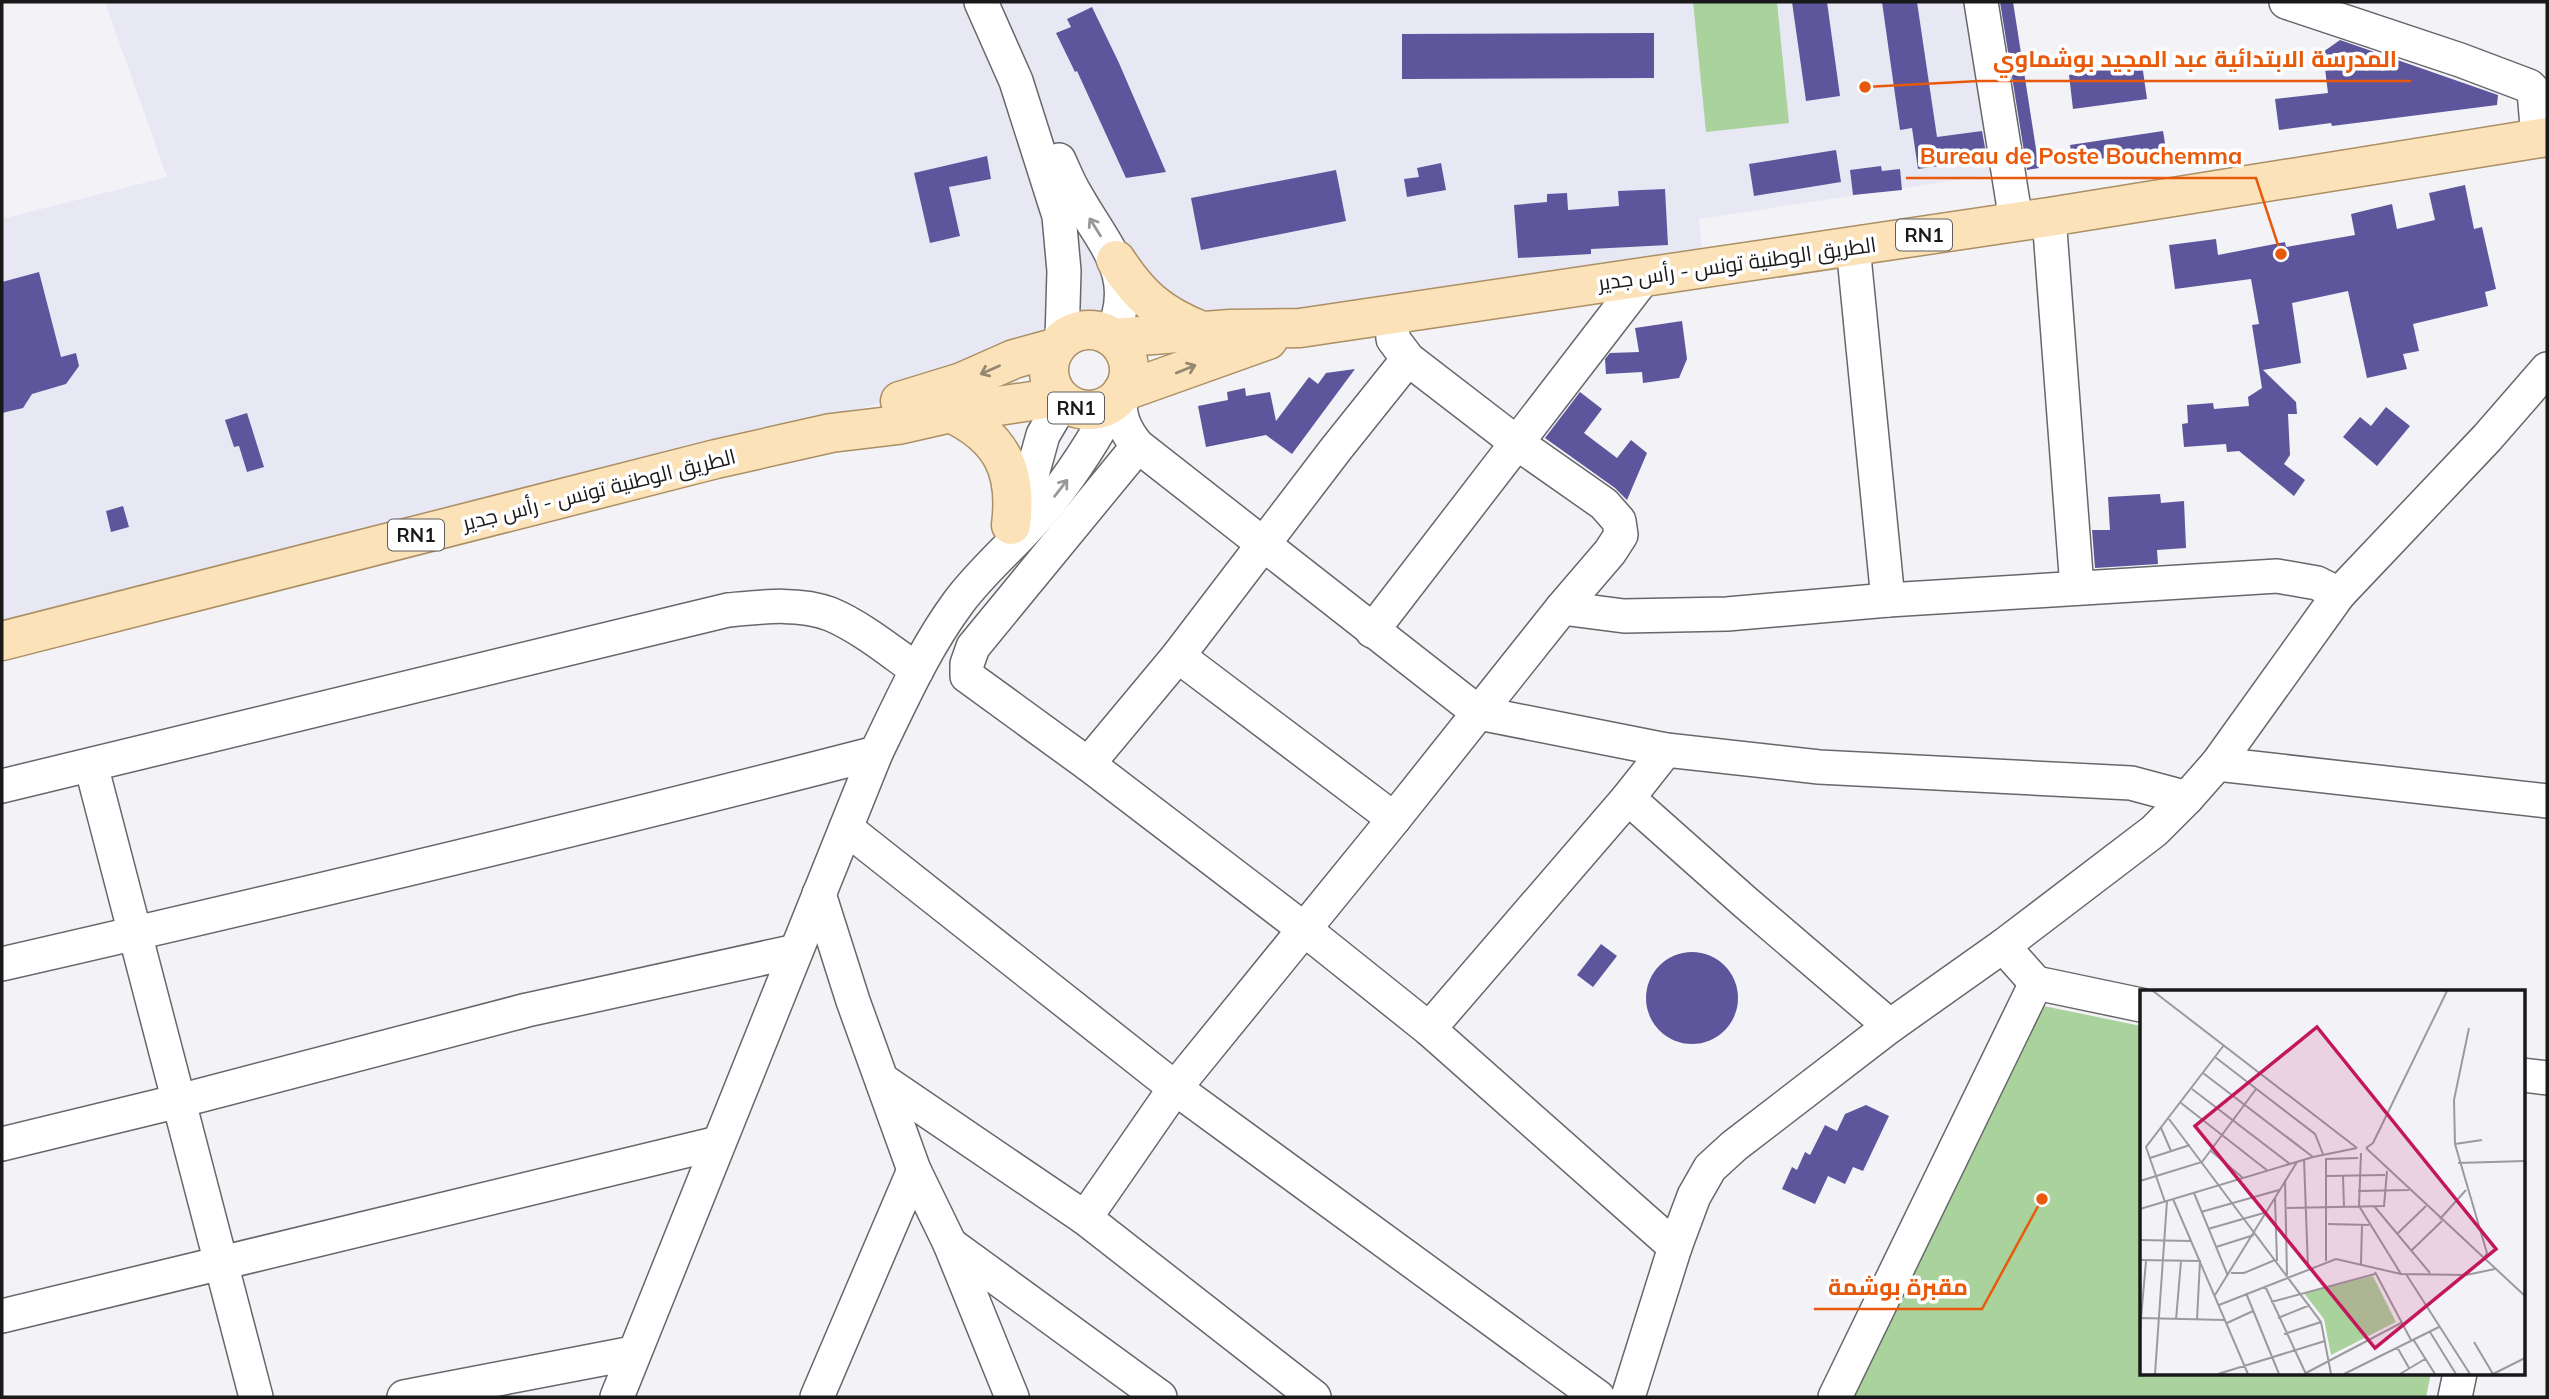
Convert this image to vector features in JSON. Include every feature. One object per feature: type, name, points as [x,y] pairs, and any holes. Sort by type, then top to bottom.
[{"type":"main road","name":"الطريق الوطنية تونس - رأس جدير","points":[[1112,337],[1230,328],[1300,328],[2033,219],[2543,138]]},
{"type":"main road","points":[[1116,260],[1132,284],[1153,305],[1177,321],[1204,332]]},
{"type":"main road","name":"الطريق الوطنية تونس - رأس جدير","points":[[1120,395],[1300,328]]},
{"type":"main road","name":"RN1","points":[[1080,330],[1101,331],[1112,337],[1122,346],[1129,369],[1120,395],[1097,409],[1073,407],[1061,399],[1051,386],[1048,373],[1049,360],[1058,344],[1080,330]]},
{"type":"main road","name":"الطريق الوطنية تونس - رأس جدير","points":[[831,433],[894,403],[962,382],[1014,359],[1058,344]]},
{"type":"main road","name":"الطريق الوطنية تونس - رأس جدير","points":[[2,641],[689,466],[831,433],[898,425],[951,413],[1061,399]]},
{"type":"main road","points":[[951,413],[972,423],[989,438],[1003,457],[1011,478],[1014,501],[1011,524]]},
{"type":"street","points":[[981,2],[1016,81],[1059,216],[1064,271],[1058,344]]},
{"type":"street","points":[[1981,2],[2033,219],[2077,588]]},
{"type":"street","points":[[2286,2],[2529,86],[2534,91],[2543,138]]},
{"type":"street","points":[[1016,81],[1037,112],[1075,194],[1116,260],[1122,291],[1121,306],[1112,337]]},
{"type":"street","points":[[1853,246],[1888,600]]},
{"type":"street","points":[[1371,631],[1646,275]]},
{"type":"street","points":[[1085,1217],[1175,1088],[1610,552],[1621,535],[1619,521],[1604,504],[1517,443],[1408,359],[1393,339],[1392,314]]},
{"type":"street","points":[[1088,764],[1178,656],[1408,359]]},
{"type":"street","points":[[1628,1397],[1675,1247],[1694,1196],[1710,1168],[1734,1146],[1890,1026],[2003,946],[2154,831],[2217,764],[2339,594],[2487,438],[2547,369]]},
{"type":"street","points":[[1120,395],[1122,423],[1138,446],[1479,713],[1666,750],[1819,767],[2131,783],[2187,798]]},
{"type":"street","points":[[617,1397],[876,753],[917,670],[951,613],[1071,474],[1120,395]]},
{"type":"street","points":[[982,574],[1025,500],[1043,435],[1061,399]]},
{"type":"street","points":[[1138,446],[973,647],[967,664],[967,676],[1088,764],[1429,1028],[1675,1247]]},
{"type":"street","points":[[1562,608],[1624,616],[1727,614],[1888,600],[2277,576],[2317,583],[2339,594]]},
{"type":"street","points":[[2,786],[728,610],[766,606],[829,614],[871,638],[917,670]]},
{"type":"street","points":[[1178,656],[1394,819]]},
{"type":"street","points":[[1429,1028],[1628,798],[1666,750]]},
{"type":"street","points":[[2,964],[625,818],[876,753]]},
{"type":"street","points":[[2217,764],[2547,801]]},
{"type":"street","points":[[92,765],[257,1397]]},
{"type":"street","points":[[1628,798],[1890,1026]]},
{"type":"street","points":[[846,828],[1175,1088],[1598,1397]]},
{"type":"street","points":[[819,894],[853,1001],[914,1170],[950,1244],[1005,1392]]},
{"type":"street","points":[[2003,946],[2036,983],[2140,1005]]},
{"type":"street","points":[[2,1144],[179,1101],[527,1010],[796,951]]},
{"type":"street","points":[[1835,1397],[2036,983]]},
{"type":"street","points":[[882,1080],[1085,1217],[1314,1397]]},
{"type":"street","points":[[2,1316],[718,1143]]},
{"type":"street","points":[[817,1397],[914,1170]]},
{"type":"street","points":[[950,1244],[1160,1397]]},
{"type":"street","points":[[404,1397],[634,1353]]},
{"type":"street","points":[[2455,1397],[2460,1374]]},
{"type":"shaded area","points":[[105,2],[1969,2],[1997,174],[1699,219],[1703,258],[1302,321],[1101,317],[1058,323],[973,373],[856,410],[679,460],[2,622],[2,219],[167,177]]},
{"type":"green space","points":[[1693,2],[1777,2],[1789,123],[1706,132]]},
{"type":"green space","points":[[2039,1005],[2140,1026],[2140,1374],[2431,1374],[2426,1397],[1842,1397]]},
{"type":"building","points":[[1792,2],[1827,2],[1840,96],[1806,101]]},
{"type":"building","points":[[1882,2],[1917,2],[1937,137],[1982,131],[1987,159],[1918,169],[1912,128],[1900,130]]},
{"type":"building","points":[[2000,2],[2013,2],[2039,168],[2027,170]]},
{"type":"building","points":[[1092,7],[1166,172],[1126,178],[1077,71],[1075,72],[1056,33],[1071,27],[1067,19]]},
{"type":"building","points":[[1654,33],[1654,78],[1402,79],[1402,34]]},
{"type":"building","points":[[2340,40],[2498,95],[2497,105],[2279,130],[2275,99],[2328,93],[2323,52]]},
{"type":"building","points":[[2142,64],[2147,99],[2073,109],[2069,75]]},
{"type":"building","points":[[2163,131],[2166,149],[2073,163],[2070,145]]},
{"type":"building","points":[[1836,150],[1841,182],[1754,196],[1749,164]]},
{"type":"building","points":[[987,156],[991,179],[949,187],[960,236],[930,243],[914,173]]},
{"type":"building","points":[[1441,163],[1446,190],[1407,197],[1404,179],[1419,177],[1417,168]]},
{"type":"building","points":[[1881,166],[1882,171],[1900,169],[1902,190],[1853,195],[1850,170]]},
{"type":"building","points":[[1336,170],[1346,221],[1201,250],[1191,198]]},
{"type":"building","points":[[2465,185],[2474,229],[2482,227],[2496,289],[2485,292],[2488,306],[2413,324],[2419,351],[2403,354],[2407,369],[2367,378],[2348,291],[2292,303],[2301,363],[2263,370],[2296,402],[2297,414],[2288,414],[2290,455],[2284,464],[2305,480],[2294,496],[2239,451],[2227,452],[2226,444],[2184,447],[2182,424],[2188,423],[2187,405],[2213,403],[2214,409],[2249,406],[2248,397],[2262,388],[2252,325],[2259,324],[2251,279],[2175,289],[2169,245],[2216,239],[2218,255],[2285,242],[2286,247],[2355,235],[2351,214],[2392,204],[2397,229],[2435,220],[2429,193]]},
{"type":"building","points":[[1665,189],[1668,245],[1591,249],[1591,254],[1518,258],[1514,205],[1547,202],[1547,194],[1567,193],[1568,210],[1619,206],[1618,191]]},
{"type":"building","points":[[39,272],[61,357],[76,353],[79,366],[66,384],[32,394],[23,408],[2,413],[2,282]]},
{"type":"building","points":[[1682,321],[1687,359],[1679,378],[1643,383],[1642,372],[1606,374],[1605,359],[1610,353],[1639,352],[1635,328]]},
{"type":"building","points":[[1355,369],[1292,454],[1266,435],[1206,447],[1198,406],[1228,400],[1227,392],[1245,388],[1246,396],[1270,392],[1276,421],[1309,377],[1318,384],[1326,373]]},
{"type":"building","points":[[1580,392],[1602,409],[1584,433],[1617,458],[1631,440],[1647,453],[1627,500],[1615,488],[1545,438]]},
{"type":"building","points":[[2386,407],[2410,426],[2377,466],[2343,437],[2360,417],[2371,426]]},
{"type":"building","points":[[247,413],[264,467],[247,472],[239,446],[234,447],[225,420]]},
{"type":"building","points":[[2160,494],[2161,503],[2184,501],[2186,548],[2157,550],[2158,564],[2095,568],[2092,530],[2110,530],[2108,497]]},
{"type":"building","points":[[123,506],[129,527],[111,532],[106,511]]},
{"type":"building","points":[[1601,944],[1617,956],[1593,987],[1577,975]]},
{"type":"building","points":[[1692,952],[1718,960],[1730,972],[1738,998],[1730,1024],[1718,1036],[1692,1044],[1666,1036],[1654,1024],[1646,998],[1654,972],[1666,960]]},
{"type":"building","points":[[1866,1105],[1889,1116],[1863,1171],[1853,1167],[1845,1184],[1828,1176],[1815,1204],[1782,1189],[1792,1167],[1797,1170],[1805,1152],[1810,1155],[1825,1125],[1837,1131],[1845,1114]]},
{"type":"place","name":"المدرسة الابتدائية عبد المجيد بوشماوي","points":[[1865,87]]},
{"type":"place","name":"Bureau de Poste Bouchemma","points":[[2281,254]]},
{"type":"place","name":"مقبرة بوشمة","points":[[2042,1199]]}]
